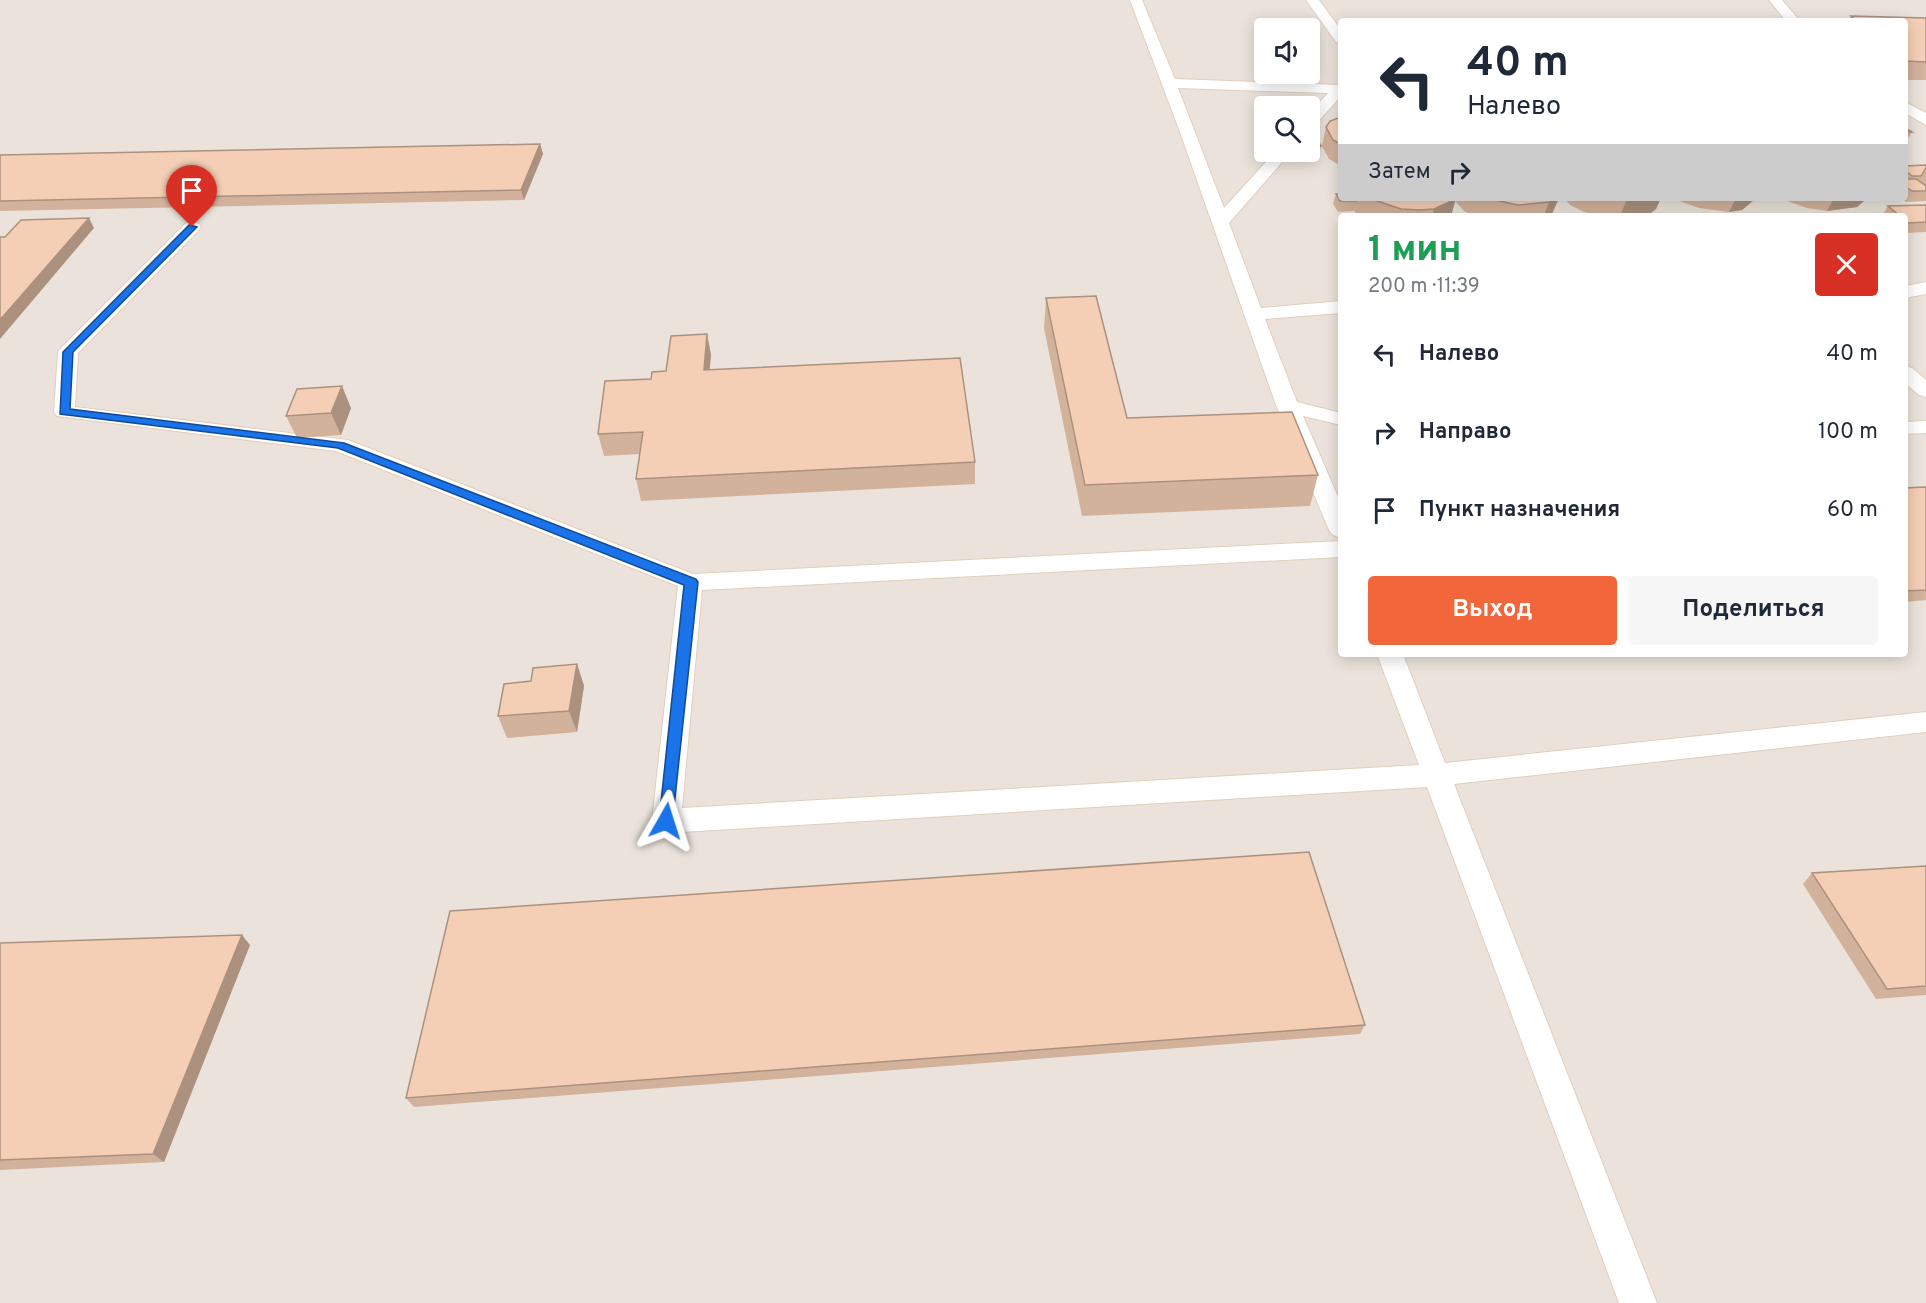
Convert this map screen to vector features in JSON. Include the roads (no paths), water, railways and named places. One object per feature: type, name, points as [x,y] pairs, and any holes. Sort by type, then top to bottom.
[{"type":"lane","points":[[1136,0],[1171,83],[1286,405],[1338,523]]},
{"type":"lane","points":[[1312,0],[1338,35]]},
{"type":"lane","points":[[1774,0],[1790,18]]},
{"type":"lane","points":[[1171,83],[1338,89]]},
{"type":"lane","points":[[1320,111],[1338,91]]},
{"type":"lane","points":[[1908,108],[1926,120]]},
{"type":"lane","points":[[1221,222],[1274,162]]},
{"type":"lane","points":[[192,227],[68,352],[64,412],[340,445],[691,582],[1338,549]]},
{"type":"lane","points":[[1908,291],[1926,288]]},
{"type":"lane","points":[[1253,314],[1338,307]]},
{"type":"lane","points":[[1908,375],[1926,391]]},
{"type":"lane","points":[[1286,405],[1338,418]]},
{"type":"lane","points":[[1908,428],[1926,427]]},
{"type":"lane","points":[[691,582],[666,821],[1436,774],[1926,722]]},
{"type":"lane","points":[[1391,657],[1638,1303]]}]
